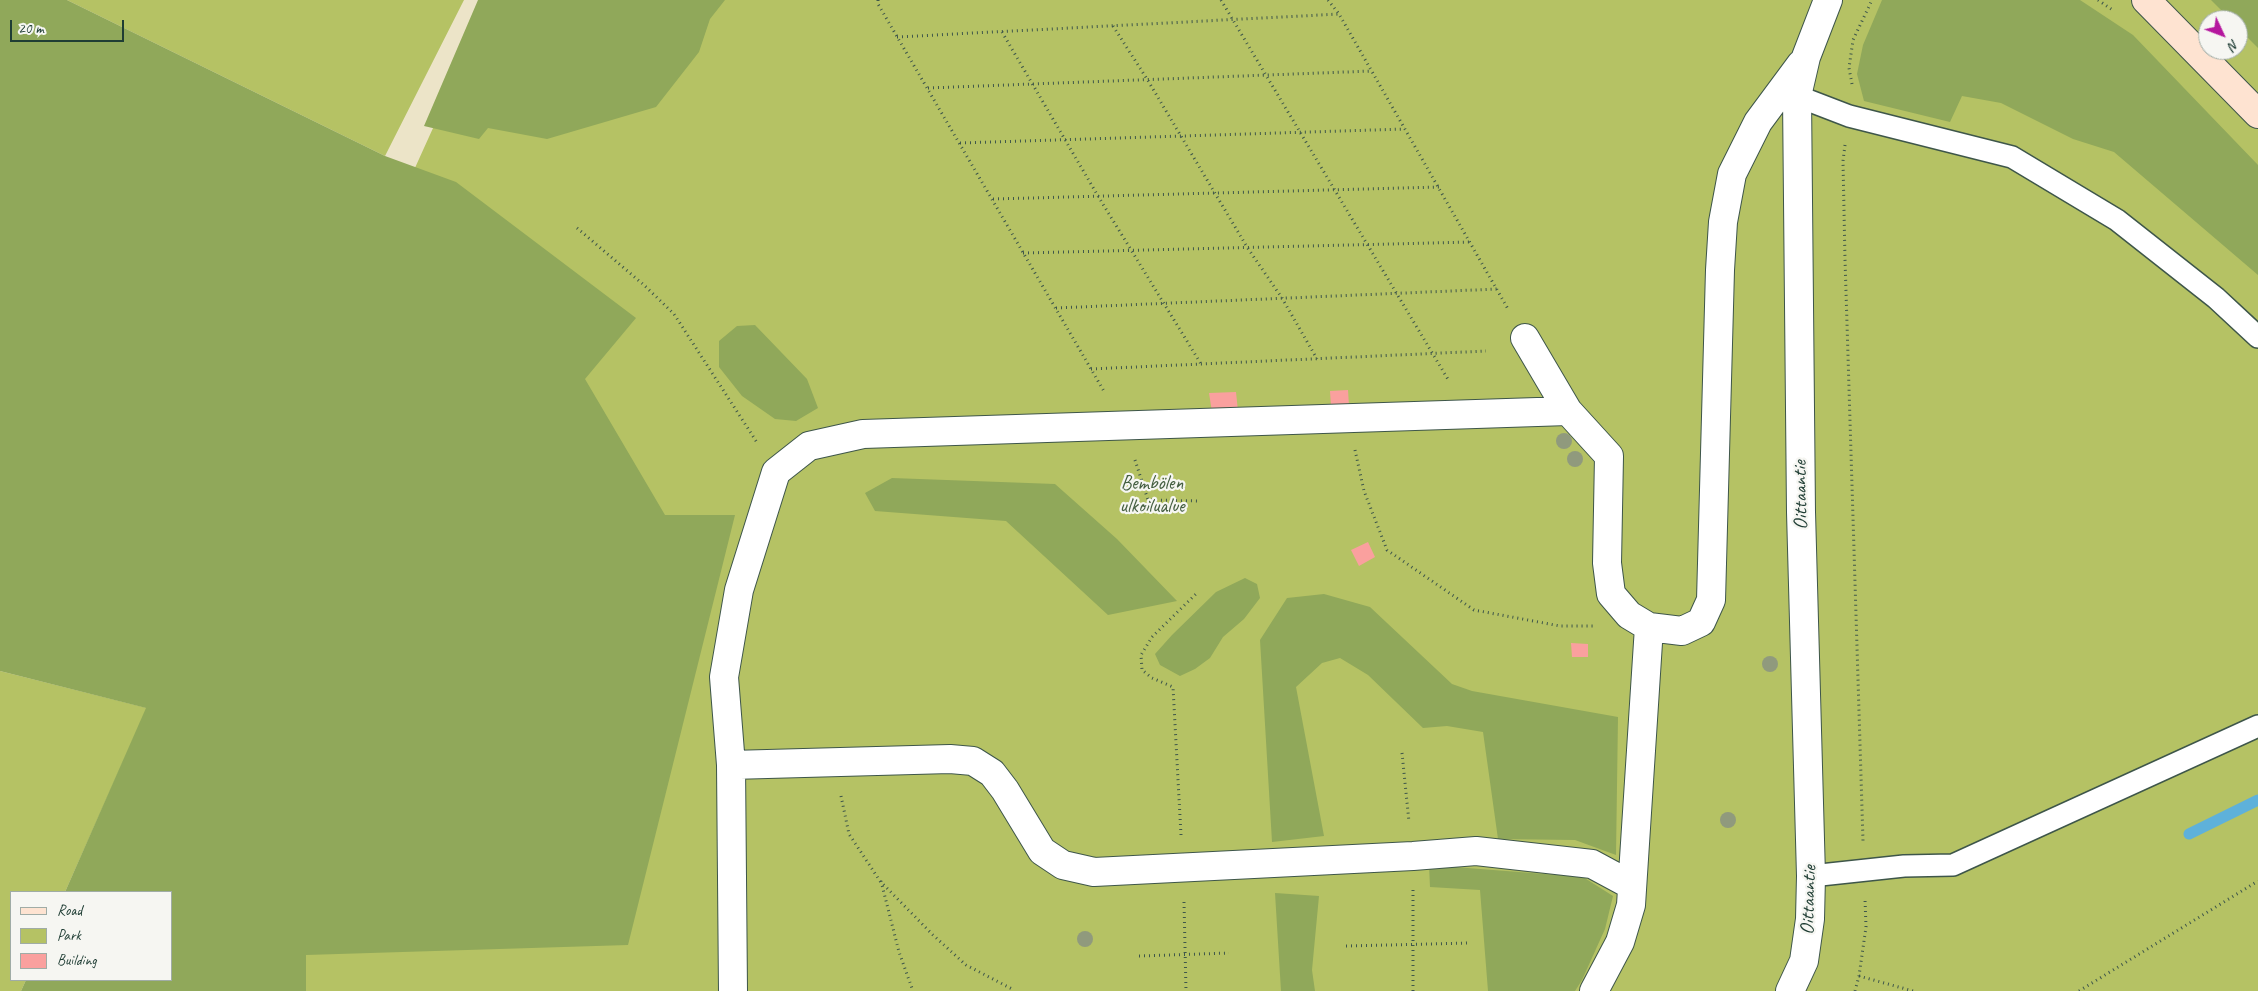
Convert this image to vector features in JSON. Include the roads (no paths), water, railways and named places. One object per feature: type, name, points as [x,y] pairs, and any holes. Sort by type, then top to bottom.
[{"type":"main road","points":[[2146,0],[2258,114]]},
{"type":"street","name":"Oittaantie","points":[[1790,991],[1804,961],[1810,919],[1811,876],[1801,512],[1797,96],[1806,57],[1828,0]]},
{"type":"street","points":[[1525,338],[1568,411],[1609,456],[1607,562],[1611,594],[1629,615],[1649,627],[1682,631],[1701,622],[1711,600],[1720,270],[1724,222],[1732,174],[1758,122],[1806,57]]},
{"type":"street","points":[[733,991],[731,765],[724,677],[738,590],[776,472],[809,446],[863,434],[1125,427],[1568,411]]},
{"type":"street","points":[[1594,991],[1620,942],[1630,905],[1649,627]]},
{"type":"street","points":[[731,765],[950,759],[973,761],[992,773],[996,778],[1042,850],[1063,865],[1094,872],[1394,858],[1476,851],[1592,864],[1631,885]]},
{"type":"lane","points":[[1797,96],[1849,116],[2012,157],[2117,220],[2216,298],[2258,337]]},
{"type":"lane","points":[[1811,876],[1904,866],[1953,865],[2258,726]]},
{"type":"waterway","points":[[2189,834],[2258,800]]},
{"type":"park label","name":"Bembölen ulkoilualue","points":[[1152,496]]}]
